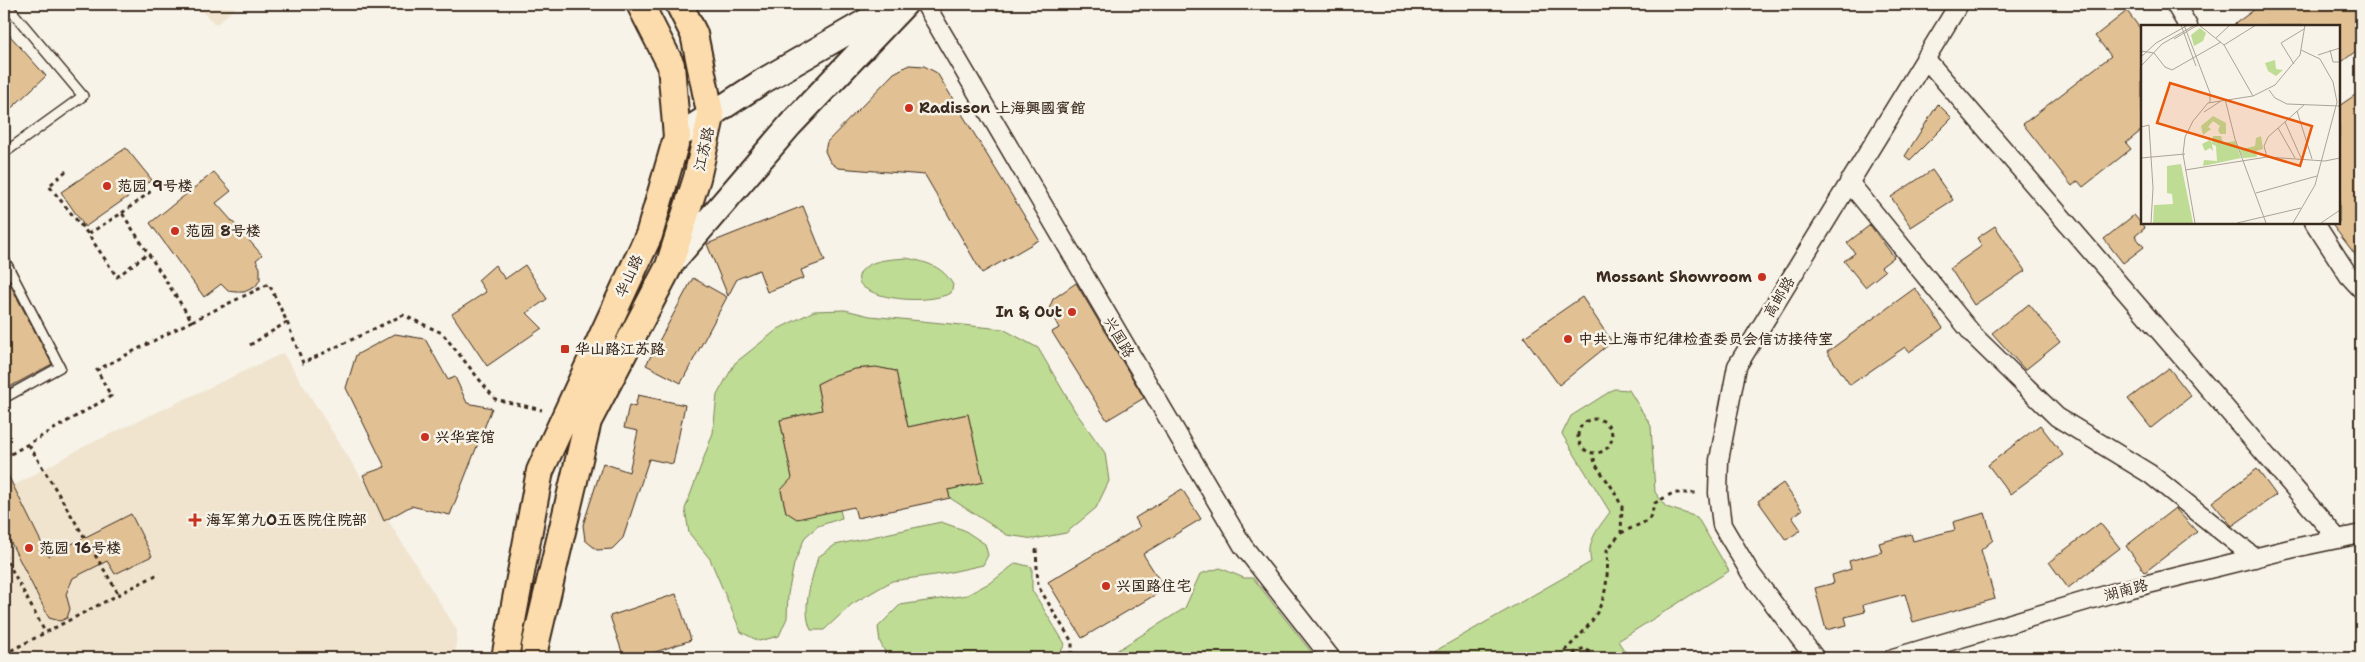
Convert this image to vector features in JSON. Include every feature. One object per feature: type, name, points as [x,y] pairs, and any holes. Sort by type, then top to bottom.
[{"type":"main road","name":"江苏路","points":[[640,4],[671,65],[677,137]]},
{"type":"main road","name":"江苏路","points":[[669,266],[697,178],[711,117],[694,34],[679,4]]},
{"type":"main road","points":[[677,137],[711,117],[764,81],[896,4]]},
{"type":"main road","name":"华山路","points":[[534,658],[537,637],[588,421],[669,266],[790,125],[905,4]]},
{"type":"main road","name":"华山路","points":[[505,658],[540,471],[649,235],[677,137]]},
{"type":"street","name":"兴国路","points":[[925,4],[1243,546],[1331,658]]},
{"type":"street","name":"高邮路","points":[[1815,658],[1751,574],[1722,525],[1718,493],[1719,460],[1737,366],[1959,4]]},
{"type":"street","points":[[2175,4],[2187,25]]},
{"type":"street","points":[[1925,58],[2338,539]]},
{"type":"street","points":[[1849,182],[1975,337],[2057,417],[2150,474],[2255,558]]},
{"type":"street","points":[[2315,224],[2349,276],[2361,289]]},
{"type":"street","name":"湖南路","points":[[1893,658],[2116,592],[2361,534]]},
{"type":"lane","points":[[4,12],[10,9],[83,96],[4,153]]},
{"type":"lane","points":[[4,259],[60,367],[4,398]]},
{"type":"path","points":[[66,171],[49,186],[88,234],[117,277],[148,253]]},
{"type":"path","points":[[88,234],[122,213],[154,189]]},
{"type":"path","points":[[122,213],[192,321]]},
{"type":"path","points":[[4,458],[111,396],[97,370],[269,284],[287,322],[303,363],[403,315],[442,333],[495,399],[565,415]]},
{"type":"path","points":[[250,345],[287,322]]},
{"type":"path","points":[[1599,419],[1612,430],[1611,442],[1604,451],[1592,453],[1579,443],[1580,427],[1588,420],[1599,419]]},
{"type":"path","points":[[29,445],[118,594]]},
{"type":"path","points":[[1592,453],[1595,464],[1613,489],[1622,507],[1621,533]]},
{"type":"path","points":[[1597,658],[1584,648],[1564,658],[1562,653],[1589,627],[1603,601],[1609,576],[1607,550],[1621,533],[1649,520],[1655,503],[1673,493],[1718,493]]},
{"type":"path","points":[[1036,549],[1038,586],[1072,642],[1072,652],[1059,658]]},
{"type":"path","points":[[4,555],[45,632]]},
{"type":"path","points":[[10,658],[10,651],[160,572]]},
{"type":"shaded area","points":[[194,4],[239,4],[216,25]]},
{"type":"shaded area","name":"海军第九O五医院住院部","points":[[283,353],[457,630],[455,658],[4,658],[4,491],[85,446]]},
{"type":"green space","points":[[906,258],[927,263],[939,269],[953,285],[951,293],[921,299],[886,297],[868,290],[860,282],[859,278],[862,270],[871,264],[883,260]]},
{"type":"green space","points":[[845,310],[870,316],[1003,329],[1038,348],[1075,411],[1105,453],[1109,481],[1096,508],[1066,533],[1034,539],[1007,535],[950,498],[948,490],[983,482],[968,414],[908,427],[896,371],[874,368],[855,369],[827,379],[817,384],[822,410],[780,420],[792,478],[781,491],[786,512],[840,510],[842,518],[818,526],[805,537],[794,564],[788,594],[787,618],[779,636],[759,641],[741,632],[710,559],[689,533],[685,509],[713,433],[717,395],[735,363],[778,329],[814,311]]},
{"type":"green space","points":[[1614,389],[1629,390],[1651,426],[1655,492],[1666,507],[1697,517],[1729,571],[1618,641],[1629,658],[1423,658],[1591,562],[1590,548],[1592,541],[1597,530],[1610,512],[1562,434],[1571,416]]},
{"type":"green space","points":[[941,522],[964,530],[985,544],[988,555],[983,565],[942,574],[892,581],[852,604],[824,630],[811,630],[808,621],[807,603],[818,557],[835,545]]},
{"type":"green space","points":[[1016,563],[1032,567],[1032,590],[1065,644],[1059,655],[1049,658],[888,658],[880,642],[878,627],[900,605],[967,595],[993,581]]},
{"type":"green space","points":[[1220,568],[1244,578],[1253,578],[1316,658],[1105,658],[1185,608],[1200,574]]},
{"type":"building","points":[[2262,4],[2361,4],[2361,47],[2340,63],[2340,25],[2233,25]]},
{"type":"building","points":[[2127,11],[2141,30],[2141,131],[2126,143],[2131,149],[2083,187],[2078,181],[2072,186],[2023,124],[2111,56],[2095,36]]},
{"type":"building","points":[[4,29],[46,76],[4,115]]},
{"type":"building","name":"Radisson 上海興國賓館","points":[[909,65],[924,66],[937,73],[1039,240],[982,273],[925,175],[838,168],[830,162],[825,151],[827,142],[894,73]]},
{"type":"building","points":[[2361,91],[2361,262],[2332,224],[2340,224],[2340,105]]},
{"type":"building","points":[[1938,104],[1952,118],[1910,160],[1905,156]]},
{"type":"building","name":"范园 9号楼","points":[[126,148],[152,180],[85,227],[61,192]]},
{"type":"building","points":[[1932,170],[1953,200],[1911,227],[1891,197]]},
{"type":"building","name":"范园 8号楼","points":[[214,172],[231,191],[216,203],[262,255],[256,260],[260,268],[260,280],[255,287],[244,292],[228,291],[221,284],[204,297],[150,223]]},
{"type":"building","points":[[803,206],[825,261],[801,270],[804,278],[767,292],[759,270],[737,279],[728,296],[707,244]]},
{"type":"building","points":[[2134,215],[2145,228],[2135,236],[2144,247],[2123,263],[2104,239]]},
{"type":"building","points":[[1870,225],[1894,257],[1881,267],[1885,271],[1865,287],[1844,261],[1855,253],[1847,243]]},
{"type":"building","points":[[1995,226],[2025,271],[1974,305],[1950,268],[1982,246],[1977,238]]},
{"type":"building","points":[[495,265],[505,279],[525,265],[547,299],[527,313],[542,328],[487,366],[452,314],[486,292],[478,280]]},
{"type":"building","points":[[4,273],[52,364],[4,390]]},
{"type":"building","points":[[693,278],[727,297],[681,383],[646,365]]},
{"type":"building","points":[[1076,283],[1144,398],[1107,420],[1052,332],[1059,328],[1049,309],[1053,299]]},
{"type":"building","points":[[1915,288],[1943,328],[1909,352],[1905,347],[1850,385],[1827,352]]},
{"type":"building","name":"中共上海市纪律检查委员会信访接待室","points":[[1582,297],[1612,342],[1559,385],[1524,337]]},
{"type":"building","points":[[2029,304],[2060,342],[2025,370],[1992,333]]},
{"type":"building","name":"兴华宾馆","points":[[395,334],[425,339],[448,380],[455,377],[467,403],[492,408],[450,515],[411,506],[384,521],[363,475],[385,467],[346,388],[356,355]]},
{"type":"building","points":[[876,367],[896,371],[908,427],[968,414],[983,482],[948,490],[950,498],[857,518],[854,507],[797,519],[786,512],[781,490],[792,478],[780,420],[822,410],[817,384],[835,375],[855,369]]},
{"type":"building","points":[[2169,368],[2191,396],[2151,428],[2128,399]]},
{"type":"building","points":[[638,395],[685,405],[673,464],[649,459],[623,538],[612,549],[597,550],[585,540],[583,525],[603,463],[629,472],[638,431],[624,428],[629,405],[635,407]]},
{"type":"building","points":[[2040,425],[2063,455],[2010,494],[1988,465]]},
{"type":"building","name":"范园 16号楼","points":[[4,467],[48,556],[131,514],[152,556],[115,574],[107,561],[73,578],[66,594],[70,609],[67,618],[60,621],[49,618],[4,529]]},
{"type":"building","points":[[2257,469],[2276,495],[2232,526],[2212,502]]},
{"type":"building","points":[[1783,483],[1802,510],[1792,517],[1801,530],[1786,540],[1758,501]]},
{"type":"building","name":"兴国路住宅","points":[[1182,489],[1201,519],[1143,554],[1165,589],[1082,638],[1048,582],[1140,527],[1135,518]]},
{"type":"building","points":[[2175,508],[2197,532],[2145,572],[2126,546]]},
{"type":"building","points":[[1985,513],[1993,540],[1981,550],[1995,599],[1913,622],[1905,594],[1863,605],[1865,612],[1845,617],[1847,625],[1826,630],[1815,588],[1834,583],[1832,575],[1851,569],[1849,561],[1882,552],[1879,543],[1911,534],[1913,541],[1955,530],[1953,522]]},
{"type":"building","points":[[2100,523],[2120,548],[2068,588],[2049,562]]},
{"type":"building","points":[[676,594],[691,640],[638,658],[624,658],[610,616]]},
{"type":"place","name":"Radisson 上海興國賓館","points":[[909,108]]},
{"type":"place","name":"范园 9号楼","points":[[107,186]]},
{"type":"place","name":"范园 8号楼","points":[[175,231]]},
{"type":"place","name":"Mossant Showroom","points":[[1762,277]]},
{"type":"place","name":"In & Out","points":[[1072,312]]},
{"type":"place","name":"中共上海市纪律检查委员会信访接待室","points":[[1568,339]]},
{"type":"place","name":"华山路江苏路","points":[[565,349]]},
{"type":"place","name":"兴华宾馆","points":[[425,437]]},
{"type":"place","name":"海军第九O五医院住院部","points":[[195,520]]},
{"type":"place","name":"范园 16号楼","points":[[29,548]]},
{"type":"place","name":"兴国路住宅","points":[[1106,586]]}]
